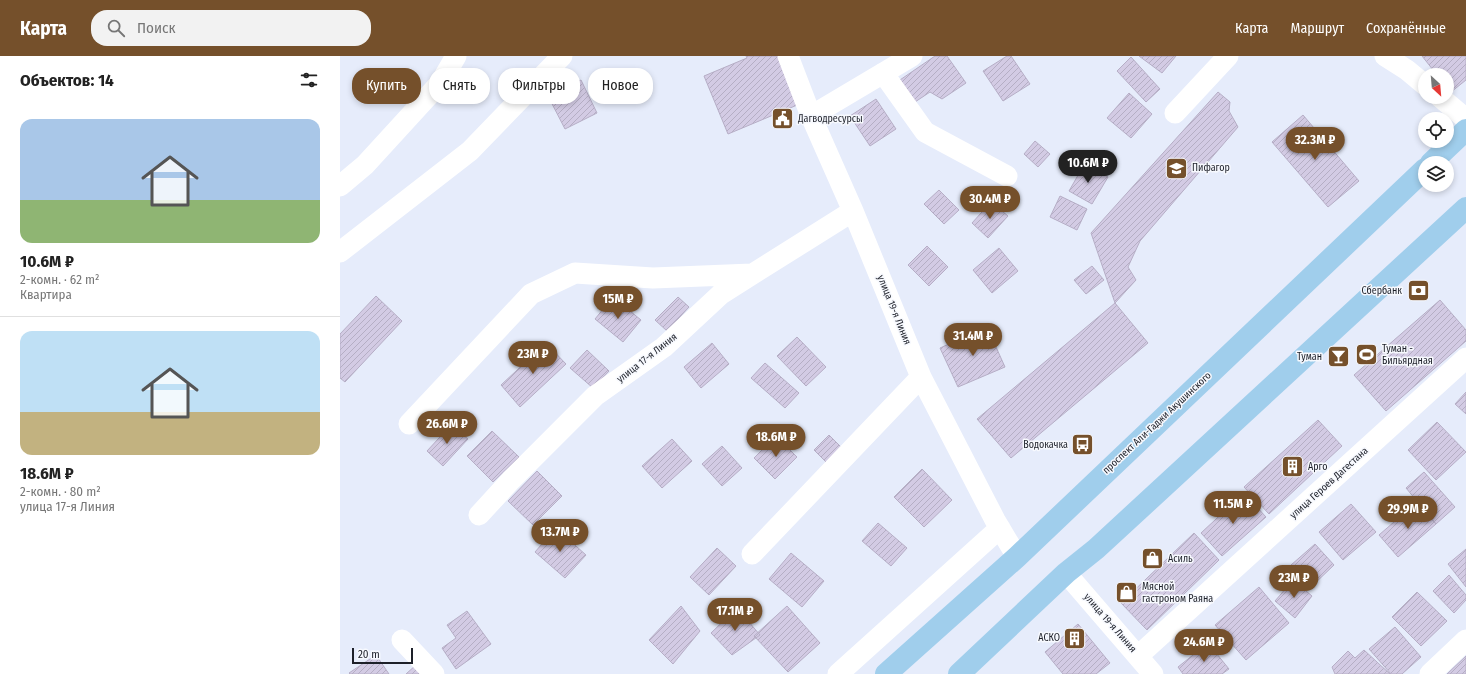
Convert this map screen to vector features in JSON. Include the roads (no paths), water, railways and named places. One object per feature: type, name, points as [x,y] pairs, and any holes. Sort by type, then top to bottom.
[{"type":"main road","points":[[1439,156],[1466,130]]},
{"type":"main road","name":"проспект Али-Гаджи Акушинского","points":[[886,674],[1016,557],[1418,176]]},
{"type":"main road","points":[[959,674],[1066,573],[1096,549],[1466,208]]},
{"type":"street","points":[[340,186],[365,165],[441,82],[456,56]]},
{"type":"street","points":[[340,252],[470,151],[562,56]]},
{"type":"street","name":"улица 19-я Линия","points":[[788,56],[811,116],[853,211],[921,377],[1016,557]]},
{"type":"street","points":[[811,116],[912,56]]},
{"type":"street","points":[[1175,113],[1228,56]]},
{"type":"street","points":[[1385,56],[1418,79]]},
{"type":"street","points":[[883,73],[926,132],[1006,176]]},
{"type":"street","points":[[1449,104],[1466,118]]},
{"type":"street","name":"улица 17-я Линия","points":[[479,515],[511,480],[595,396],[664,347],[721,294],[853,211]]},
{"type":"street","points":[[409,424],[531,294],[575,272],[653,278],[753,274]]},
{"type":"street","name":"улица Героев Дагестана","points":[[1138,656],[1466,358]]},
{"type":"street","points":[[752,554],[921,377]]},
{"type":"street","points":[[838,674],[1000,528]]},
{"type":"street","name":"улица 19-я Линия","points":[[1066,573],[1153,674]]},
{"type":"street","points":[[402,640],[434,674]]},
{"type":"street","points":[[1430,674],[1466,640]]},
{"type":"place","name":"Дагводресурсы","points":[[782,119]]},
{"type":"place","name":"Пифагор","points":[[1177,168]]},
{"type":"place","name":"Сбербанк","points":[[1418,291]]},
{"type":"place","name":"Туман - Бильярдная","points":[[1366,355]]},
{"type":"place","name":"Туман","points":[[1338,357]]},
{"type":"place","name":"Водокачка","points":[[1083,445]]},
{"type":"place","name":"Арго","points":[[1293,467]]},
{"type":"place","name":"Асиль","points":[[1153,559]]},
{"type":"place","name":"Мясной гастроном Раяна","points":[[1127,593]]},
{"type":"place","name":"АСКО","points":[[1075,638]]}]
